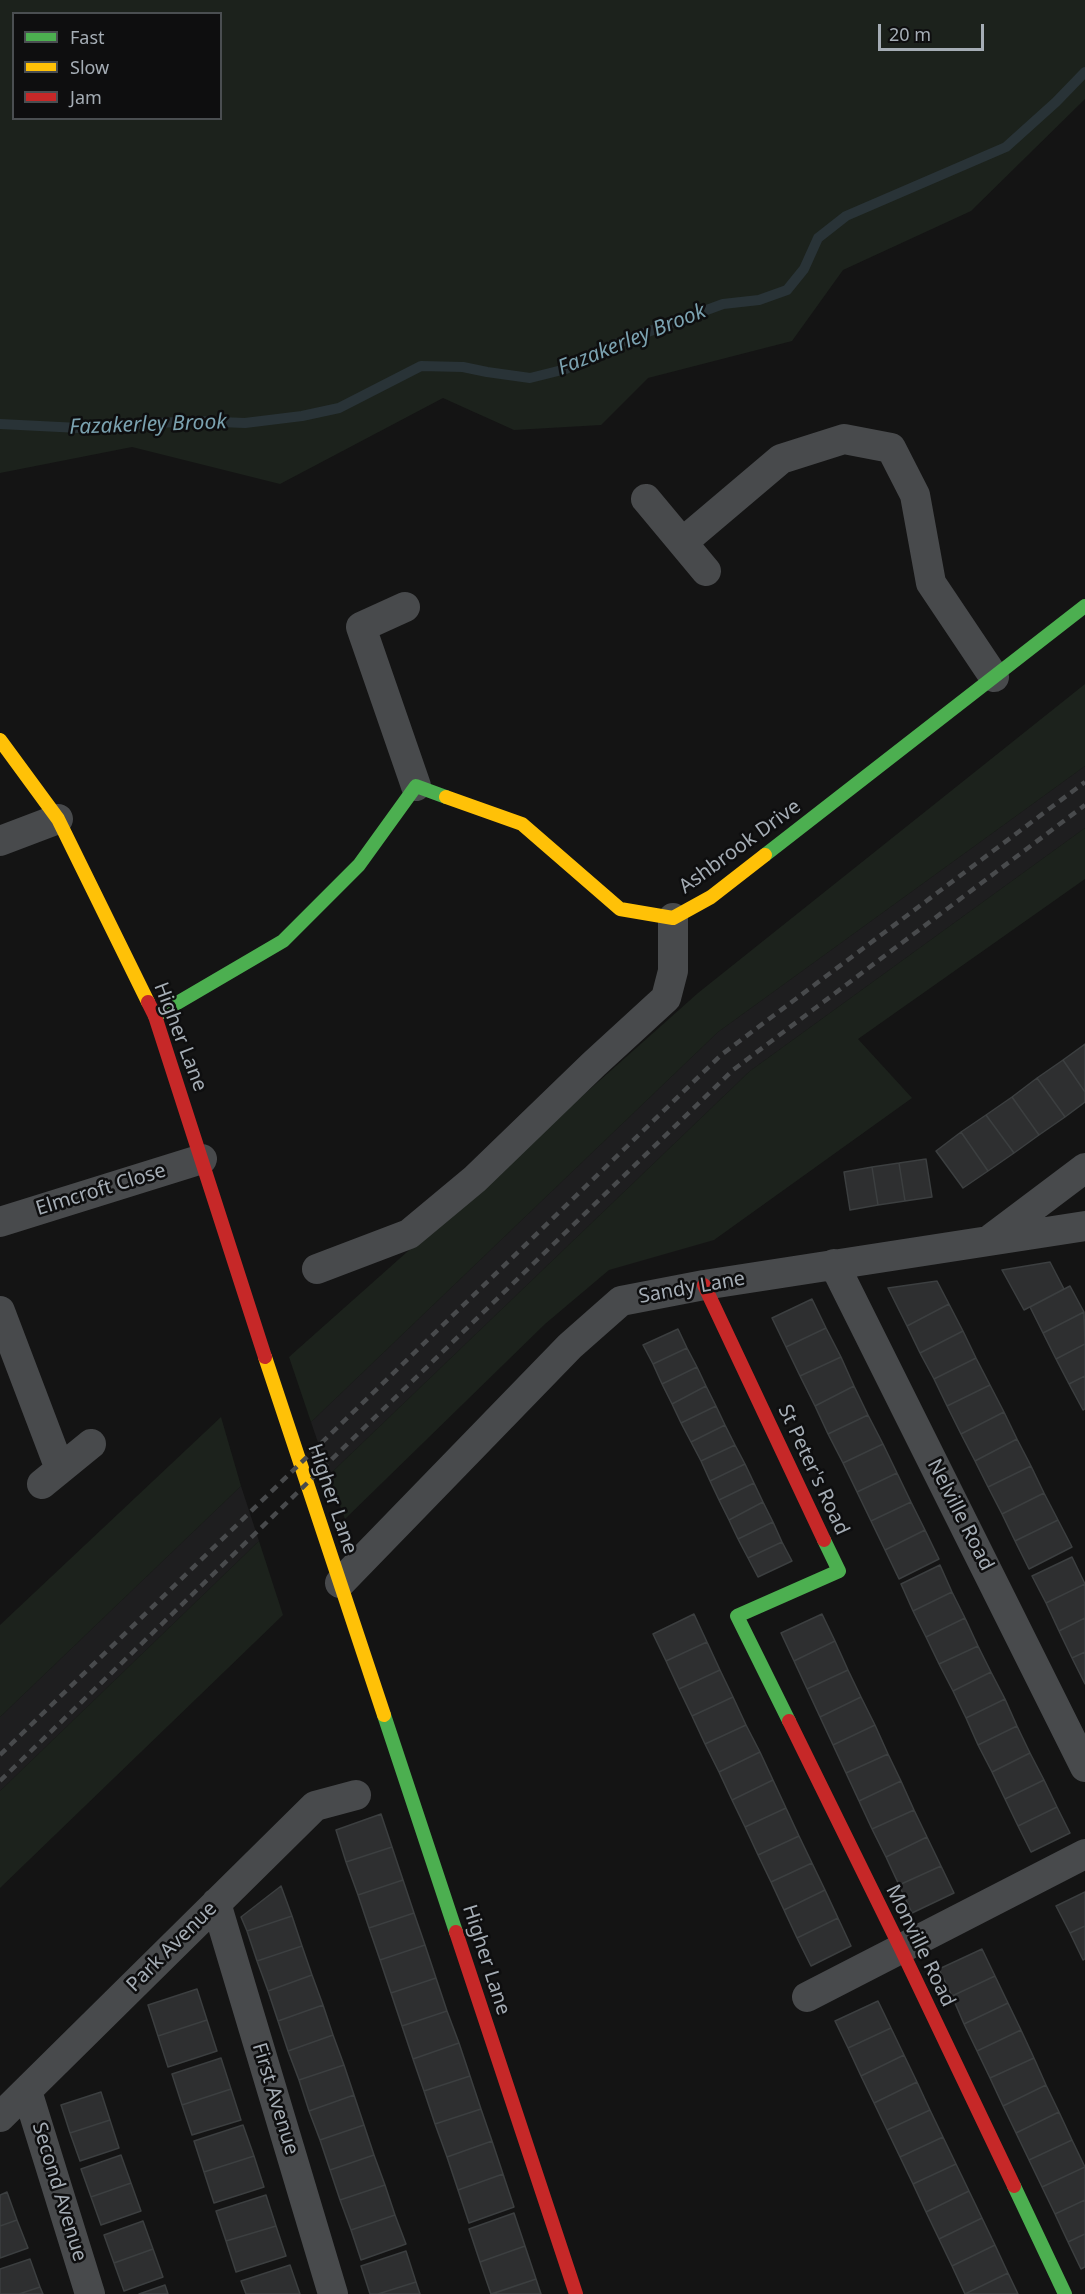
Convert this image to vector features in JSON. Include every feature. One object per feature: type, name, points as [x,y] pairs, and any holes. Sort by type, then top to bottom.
[{"type":"street","points":[[683,542],[781,459],[844,439],[891,448],[915,495],[931,583],[994,677]]},
{"type":"street","points":[[646,498],[706,571]]},
{"type":"street","name":"Ashbrook Drive","points":[[416,786],[522,824],[620,909],[673,918],[711,897],[1085,606]]},
{"type":"street","points":[[155,1016],[284,941],[359,864],[416,786],[361,627],[405,607]]},
{"type":"street","name":"Higher Lane","points":[[0,740],[58,819],[155,1016],[308,1492],[576,2294]]},
{"type":"street","points":[[0,841],[58,819]]},
{"type":"street","points":[[317,1269],[410,1234],[475,1179],[666,998],[673,971],[673,918]]},
{"type":"street","name":"Elmcroft Close","points":[[0,1222],[202,1159]]},
{"type":"street","points":[[988,1240],[1085,1168]]},
{"type":"street","name":"Sandy Lane","points":[[340,1583],[570,1346],[621,1301],[834,1264],[988,1240],[1084,1228]]},
{"type":"street","name":"Nelville Road","points":[[834,1264],[1085,1767]]},
{"type":"street","name":"St Peter's Road","points":[[704,1285],[839,1571],[737,1616]]},
{"type":"street","points":[[0,1311],[51,1477],[91,1444]]},
{"type":"street","name":"Monville Road","points":[[737,1616],[901,1949],[1065,2294]]},
{"type":"street","name":"Park Avenue","points":[[0,2117],[315,1806],[356,1795]]},
{"type":"street","points":[[807,1997],[1085,1854]]},
{"type":"street","name":"First Avenue","points":[[216,1903],[333,2294]]},
{"type":"street","name":"Second Avenue","points":[[27,2091],[90,2294]]},
{"type":"shaded area","points":[[0,0],[1085,0],[1085,99],[971,211],[843,270],[792,341],[648,378],[601,425],[514,430],[443,398],[280,484],[132,447],[0,473]]},
{"type":"shaded area","points":[[1085,684],[1085,766],[718,1032],[311,1422],[289,1357],[698,993]]},
{"type":"shaded area","points":[[1085,766],[1085,828],[750,1071],[329,1475],[311,1422],[718,1032]]},
{"type":"shaded area","points":[[1085,828],[1085,879],[858,1039],[912,1098],[714,1240],[609,1270],[545,1324],[345,1519],[329,1475],[750,1071]]},
{"type":"shaded area","points":[[221,1417],[241,1486],[0,1717],[0,1625]]},
{"type":"shaded area","points":[[241,1486],[259,1541],[0,1791],[0,1717]]},
{"type":"shaded area","points":[[259,1541],[283,1615],[0,1888],[0,1791]]},
{"type":"building","points":[[1085,1044],[1085,1092],[1063,1060]]},
{"type":"building","points":[[1063,1060],[1085,1092],[1085,1102],[1065,1117],[1037,1078]]},
{"type":"building","points":[[1037,1078],[1065,1117],[1039,1135],[1012,1097]]},
{"type":"building","points":[[1012,1097],[1039,1135],[1014,1153],[986,1115]]},
{"type":"building","points":[[986,1115],[1014,1153],[988,1171],[961,1132]]},
{"type":"building","points":[[961,1132],[988,1171],[963,1188],[936,1151]]},
{"type":"building","points":[[926,1159],[932,1197],[905,1201],[899,1163]]},
{"type":"building","points":[[899,1163],[905,1201],[878,1205],[872,1167]]},
{"type":"building","points":[[872,1167],[878,1205],[850,1210],[844,1172]]},
{"type":"building","points":[[1050,1262],[1064,1289],[1024,1310],[1002,1270]]},
{"type":"building","points":[[937,1281],[949,1304],[907,1326],[888,1288]]},
{"type":"building","points":[[1070,1286],[1084,1312],[1043,1333],[1030,1307]]},
{"type":"building","points":[[812,1299],[826,1328],[786,1347],[772,1318]]},
{"type":"building","points":[[949,1304],[963,1331],[920,1353],[907,1326]]},
{"type":"building","points":[[1084,1312],[1085,1344],[1056,1359],[1043,1333]]},
{"type":"building","points":[[826,1328],[841,1357],[800,1376],[786,1347]]},
{"type":"building","points":[[678,1329],[687,1348],[653,1364],[643,1345]]},
{"type":"building","points":[[963,1331],[976,1358],[934,1379],[920,1353]]},
{"type":"building","points":[[1085,1344],[1085,1376],[1069,1384],[1056,1359]]},
{"type":"building","points":[[687,1348],[697,1367],[662,1384],[653,1364]]},
{"type":"building","points":[[841,1357],[854,1386],[815,1406],[800,1376]]},
{"type":"building","points":[[976,1358],[990,1385],[947,1406],[934,1379]]},
{"type":"building","points":[[697,1367],[706,1386],[672,1404],[662,1384]]},
{"type":"building","points":[[1085,1376],[1085,1409],[1083,1410],[1069,1384]]},
{"type":"building","points":[[990,1385],[1004,1412],[961,1434],[947,1406]]},
{"type":"building","points":[[706,1386],[716,1406],[681,1423],[672,1404]]},
{"type":"building","points":[[854,1386],[868,1415],[828,1434],[815,1406]]},
{"type":"building","points":[[716,1406],[725,1425],[691,1442],[681,1423]]},
{"type":"building","points":[[1004,1412],[1017,1439],[975,1461],[961,1434]]},
{"type":"building","points":[[868,1415],[883,1444],[843,1463],[828,1434]]},
{"type":"building","points":[[725,1425],[735,1445],[701,1461],[691,1442]]},
{"type":"building","points":[[1017,1439],[1031,1466],[988,1487],[975,1461]]},
{"type":"building","points":[[883,1444],[897,1473],[857,1492],[843,1463]]},
{"type":"building","points":[[735,1445],[745,1464],[710,1481],[701,1461]]},
{"type":"building","points":[[745,1464],[754,1483],[719,1500],[710,1481]]},
{"type":"building","points":[[1031,1466],[1044,1493],[1002,1514],[988,1487]]},
{"type":"building","points":[[897,1473],[911,1502],[871,1521],[857,1492]]},
{"type":"building","points":[[754,1483],[763,1502],[729,1520],[719,1500]]},
{"type":"building","points":[[1044,1493],[1058,1520],[1015,1541],[1002,1514]]},
{"type":"building","points":[[763,1502],[773,1522],[738,1539],[729,1520]]},
{"type":"building","points":[[911,1502],[925,1530],[885,1550],[871,1521]]},
{"type":"building","points":[[1058,1520],[1072,1547],[1029,1569],[1015,1541]]},
{"type":"building","points":[[773,1522],[782,1542],[748,1558],[738,1539]]},
{"type":"building","points":[[925,1530],[939,1559],[899,1579],[885,1550]]},
{"type":"building","points":[[782,1542],[792,1561],[758,1577],[748,1558]]},
{"type":"building","points":[[1072,1557],[1085,1584],[1046,1603],[1032,1576]]},
{"type":"building","points":[[940,1565],[952,1592],[913,1611],[901,1584]]},
{"type":"building","points":[[1085,1584],[1085,1618],[1059,1631],[1046,1603]]},
{"type":"building","points":[[952,1592],[965,1618],[926,1637],[913,1611]]},
{"type":"building","points":[[694,1614],[707,1642],[666,1661],[653,1634]]},
{"type":"building","points":[[822,1614],[835,1641],[794,1661],[781,1633]]},
{"type":"building","points":[[965,1618],[978,1646],[939,1664],[926,1637]]},
{"type":"building","points":[[1085,1618],[1085,1652],[1072,1658],[1059,1631]]},
{"type":"building","points":[[835,1641],[848,1670],[807,1689],[794,1661]]},
{"type":"building","points":[[707,1642],[720,1670],[679,1689],[666,1661]]},
{"type":"building","points":[[978,1646],[991,1672],[953,1691],[939,1664]]},
{"type":"building","points":[[1085,1652],[1085,1684],[1072,1658]]},
{"type":"building","points":[[720,1670],[733,1697],[692,1716],[679,1689]]},
{"type":"building","points":[[848,1670],[861,1697],[820,1717],[807,1689]]},
{"type":"building","points":[[991,1672],[1005,1699],[966,1718],[953,1691]]},
{"type":"building","points":[[733,1697],[746,1725],[705,1744],[692,1716]]},
{"type":"building","points":[[861,1697],[875,1725],[833,1745],[820,1717]]},
{"type":"building","points":[[1005,1699],[1017,1726],[978,1745],[966,1718]]},
{"type":"building","points":[[746,1725],[760,1752],[719,1772],[705,1744]]},
{"type":"building","points":[[875,1725],[888,1754],[846,1773],[833,1745]]},
{"type":"building","points":[[1017,1726],[1030,1753],[992,1772],[978,1745]]},
{"type":"building","points":[[760,1752],[773,1780],[732,1800],[719,1772]]},
{"type":"building","points":[[1030,1753],[1044,1780],[1005,1799],[992,1772]]},
{"type":"building","points":[[888,1754],[901,1781],[859,1801],[846,1773]]},
{"type":"building","points":[[773,1780],[786,1808],[745,1827],[732,1800]]},
{"type":"building","points":[[1044,1780],[1057,1807],[1018,1826],[1005,1799]]},
{"type":"building","points":[[901,1781],[914,1810],[872,1829],[859,1801]]},
{"type":"building","points":[[1057,1807],[1070,1833],[1031,1852],[1018,1826]]},
{"type":"building","points":[[786,1808],[799,1836],[758,1855],[745,1827]]},
{"type":"building","points":[[914,1810],[927,1837],[886,1857],[872,1829]]},
{"type":"building","points":[[381,1814],[392,1847],[346,1862],[336,1830]]},
{"type":"building","points":[[799,1836],[812,1863],[771,1882],[758,1855]]},
{"type":"building","points":[[927,1837],[941,1866],[899,1885],[886,1857]]},
{"type":"building","points":[[392,1847],[403,1880],[358,1895],[346,1862]]},
{"type":"building","points":[[812,1863],[825,1890],[784,1910],[771,1882]]},
{"type":"building","points":[[941,1866],[954,1893],[912,1913],[899,1885]]},
{"type":"building","points":[[403,1880],[414,1913],[369,1928],[358,1895]]},
{"type":"building","points":[[281,1886],[292,1916],[247,1931],[241,1917]]},
{"type":"building","points":[[825,1890],[838,1918],[797,1938],[784,1910]]},
{"type":"building","points":[[1085,1892],[1085,1926],[1070,1933],[1056,1906]]},
{"type":"building","points":[[414,1913],[425,1945],[380,1960],[369,1928]]},
{"type":"building","points":[[292,1916],[302,1946],[257,1961],[247,1931]]},
{"type":"building","points":[[838,1918],[851,1946],[811,1966],[797,1938]]},
{"type":"building","points":[[1085,1926],[1085,1959],[1083,1960],[1070,1933]]},
{"type":"building","points":[[425,1945],[436,1978],[391,1993],[380,1960]]},
{"type":"building","points":[[302,1946],[312,1975],[268,1991],[257,1961]]},
{"type":"building","points":[[982,1949],[995,1976],[952,1996],[939,1969]]},
{"type":"building","points":[[312,1975],[323,2005],[278,2021],[268,1991]]},
{"type":"building","points":[[995,1976],[1008,2003],[964,2024],[952,1996]]},
{"type":"building","points":[[436,1978],[447,2011],[402,2026],[391,1993]]},
{"type":"building","points":[[197,1989],[207,2020],[158,2036],[148,2005]]},
{"type":"building","points":[[878,2001],[891,2028],[848,2048],[835,2021]]},
{"type":"building","points":[[1008,2003],[1021,2030],[977,2051],[964,2024]]},
{"type":"building","points":[[323,2005],[333,2035],[288,2051],[278,2021]]},
{"type":"building","points":[[447,2011],[459,2043],[413,2059],[402,2026]]},
{"type":"building","points":[[207,2020],[217,2051],[168,2067],[158,2036]]},
{"type":"building","points":[[891,2028],[904,2055],[861,2076],[848,2048]]},
{"type":"building","points":[[1021,2030],[1034,2058],[990,2078],[977,2051]]},
{"type":"building","points":[[333,2035],[344,2065],[299,2080],[288,2051]]},
{"type":"building","points":[[459,2043],[470,2076],[424,2091],[413,2059]]},
{"type":"building","points":[[904,2055],[917,2082],[874,2103],[861,2076]]},
{"type":"building","points":[[221,2058],[231,2089],[182,2105],[172,2074]]},
{"type":"building","points":[[1034,2058],[1046,2085],[1003,2106],[990,2078]]},
{"type":"building","points":[[344,2065],[354,2095],[309,2111],[299,2080]]},
{"type":"building","points":[[470,2076],[481,2109],[435,2124],[424,2091]]},
{"type":"building","points":[[917,2082],[930,2110],[887,2130],[874,2103]]},
{"type":"building","points":[[1046,2085],[1059,2112],[1016,2133],[1003,2106]]},
{"type":"building","points":[[231,2089],[241,2120],[192,2135],[182,2105]]},
{"type":"building","points":[[101,2092],[110,2120],[70,2133],[61,2105]]},
{"type":"building","points":[[354,2095],[364,2125],[320,2140],[309,2111]]},
{"type":"building","points":[[481,2109],[492,2141],[447,2157],[435,2124]]},
{"type":"building","points":[[930,2110],[943,2137],[900,2157],[887,2130]]},
{"type":"building","points":[[1059,2112],[1072,2140],[1029,2160],[1016,2133]]},
{"type":"building","points":[[110,2120],[119,2148],[80,2161],[70,2133]]},
{"type":"building","points":[[243,2125],[254,2156],[204,2172],[194,2141]]},
{"type":"building","points":[[364,2125],[374,2155],[330,2170],[320,2140]]},
{"type":"building","points":[[943,2137],[956,2164],[913,2184],[900,2157]]},
{"type":"building","points":[[1072,2140],[1085,2167],[1042,2187],[1029,2160]]},
{"type":"building","points":[[492,2141],[503,2174],[458,2190],[447,2157]]},
{"type":"building","points":[[121,2155],[131,2183],[91,2197],[81,2169]]},
{"type":"building","points":[[374,2155],[385,2185],[340,2200],[330,2170]]},
{"type":"building","points":[[254,2156],[264,2187],[214,2203],[204,2172]]},
{"type":"building","points":[[956,2164],[969,2191],[926,2212],[913,2184]]},
{"type":"building","points":[[1085,2167],[1085,2200],[1055,2214],[1042,2187]]},
{"type":"building","points":[[503,2174],[514,2207],[469,2223],[458,2190]]},
{"type":"building","points":[[131,2183],[141,2211],[101,2225],[91,2197]]},
{"type":"building","points":[[385,2185],[395,2215],[351,2230],[340,2200]]},
{"type":"building","points":[[969,2191],[982,2218],[939,2239],[926,2212]]},
{"type":"building","points":[[7,2192],[17,2220],[0,2226],[0,2195]]},
{"type":"building","points":[[266,2195],[276,2226],[226,2241],[216,2211]]},
{"type":"building","points":[[1085,2200],[1085,2234],[1068,2242],[1055,2214]]},
{"type":"building","points":[[514,2213],[525,2246],[480,2262],[469,2229]]},
{"type":"building","points":[[395,2215],[406,2244],[361,2260],[351,2230]]},
{"type":"building","points":[[982,2218],[995,2245],[952,2266],[939,2239]]},
{"type":"building","points":[[17,2220],[28,2248],[0,2258],[0,2226]]},
{"type":"building","points":[[143,2221],[153,2249],[114,2263],[104,2235]]},
{"type":"building","points":[[276,2226],[286,2256],[236,2272],[226,2241]]},
{"type":"building","points":[[1085,2234],[1085,2267],[1081,2269],[1068,2242]]},
{"type":"building","points":[[995,2245],[1008,2273],[965,2294],[952,2266]]},
{"type":"building","points":[[525,2246],[536,2279],[491,2294],[480,2262]]},
{"type":"building","points":[[153,2249],[163,2277],[124,2291],[114,2263]]},
{"type":"building","points":[[406,2251],[416,2282],[378,2294],[370,2294],[361,2266]]},
{"type":"building","points":[[30,2259],[40,2287],[19,2294],[0,2294],[0,2269]]},
{"type":"building","points":[[290,2265],[300,2294],[246,2294],[241,2281]]},
{"type":"building","points":[[1008,2273],[1018,2294],[965,2294]]},
{"type":"building","points":[[536,2279],[541,2294],[492,2294]]},
{"type":"building","points":[[416,2282],[420,2294],[378,2294]]},
{"type":"building","points":[[165,2285],[168,2294],[139,2294]]},
{"type":"building","points":[[40,2287],[43,2294],[19,2294]]},
{"type":"waterway","name":"Fazakerley Brook","points":[[0,424],[99,429],[195,421],[245,423],[302,416],[339,408],[421,366],[463,367],[530,378],[566,369],[595,352],[723,304],[759,300],[787,290],[804,269],[818,238],[846,216],[1006,147],[1085,72]]},
{"type":"railway","points":[[0,1755],[721,1055],[1085,782]]},
{"type":"railway","points":[[0,1781],[733,1070],[1085,805]]},
{"type":"traffic: fast","points":[[765,855],[1085,606]]},
{"type":"traffic: fast","points":[[155,1016],[283,941],[359,865],[416,786],[446,797]]},
{"type":"traffic: fast","points":[[789,1721],[737,1616],[839,1571],[824,1540]]},
{"type":"traffic: fast","points":[[384,1715],[456,1932]]},
{"type":"traffic: fast","points":[[1014,2186],[1065,2294]]},
{"type":"traffic: slow","points":[[0,740],[58,819],[148,1002]]},
{"type":"traffic: slow","points":[[446,797],[522,824],[620,909],[673,918],[711,897],[765,855]]},
{"type":"traffic: slow","points":[[265,1357],[384,1715]]},
{"type":"traffic: jam","points":[[148,1002],[155,1016],[265,1357]]},
{"type":"traffic: jam","points":[[704,1285],[824,1540]]},
{"type":"traffic: jam","points":[[789,1721],[1014,2186]]},
{"type":"traffic: jam","points":[[456,1932],[576,2294]]}]
